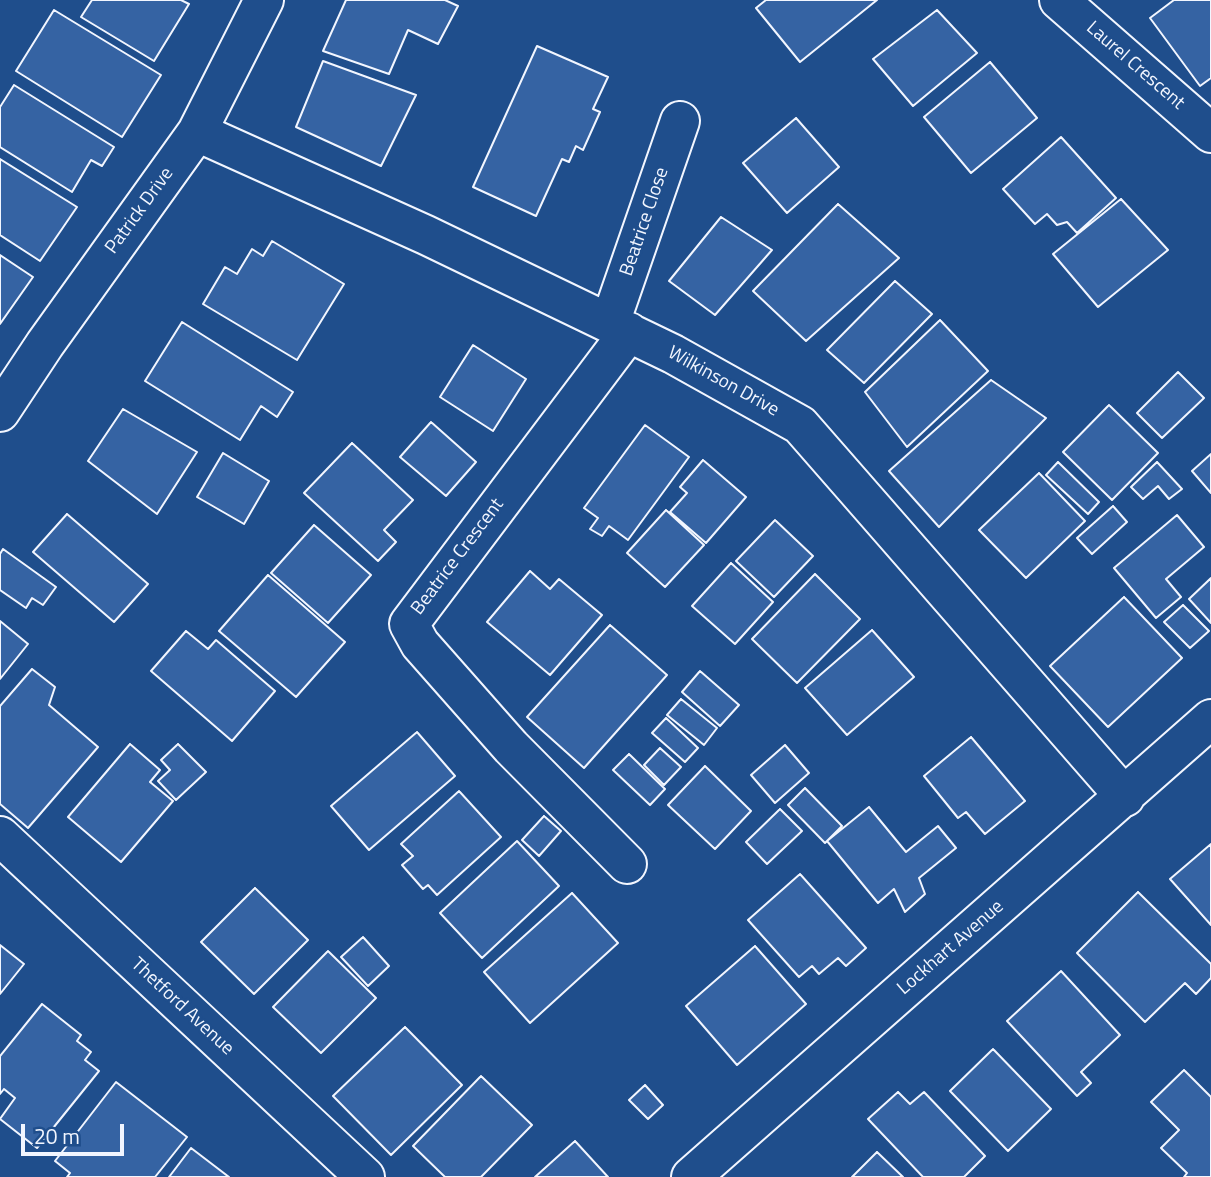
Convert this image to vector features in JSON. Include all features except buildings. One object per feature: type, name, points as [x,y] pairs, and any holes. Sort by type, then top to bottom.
[{"type":"street","name":"Patrick Drive","points":[[0,412],[45,344],[197,132],[264,0]]},
{"type":"street","name":"Laurel Crescent","points":[[1059,0],[1211,133]]},
{"type":"street","name":"Beatrice Close","points":[[619,328],[680,121]]},
{"type":"street","name":"Wilkinson Drive","points":[[197,132],[673,354],[800,425],[1125,797]]},
{"type":"street","name":"Beatrice Crescent","points":[[619,328],[409,624],[420,644],[511,747],[627,864]]},
{"type":"street","name":"Lockhart Avenue","points":[[691,1177],[1211,719]]},
{"type":"street","name":"Thetford Avenue","points":[[0,836],[365,1177]]}]
